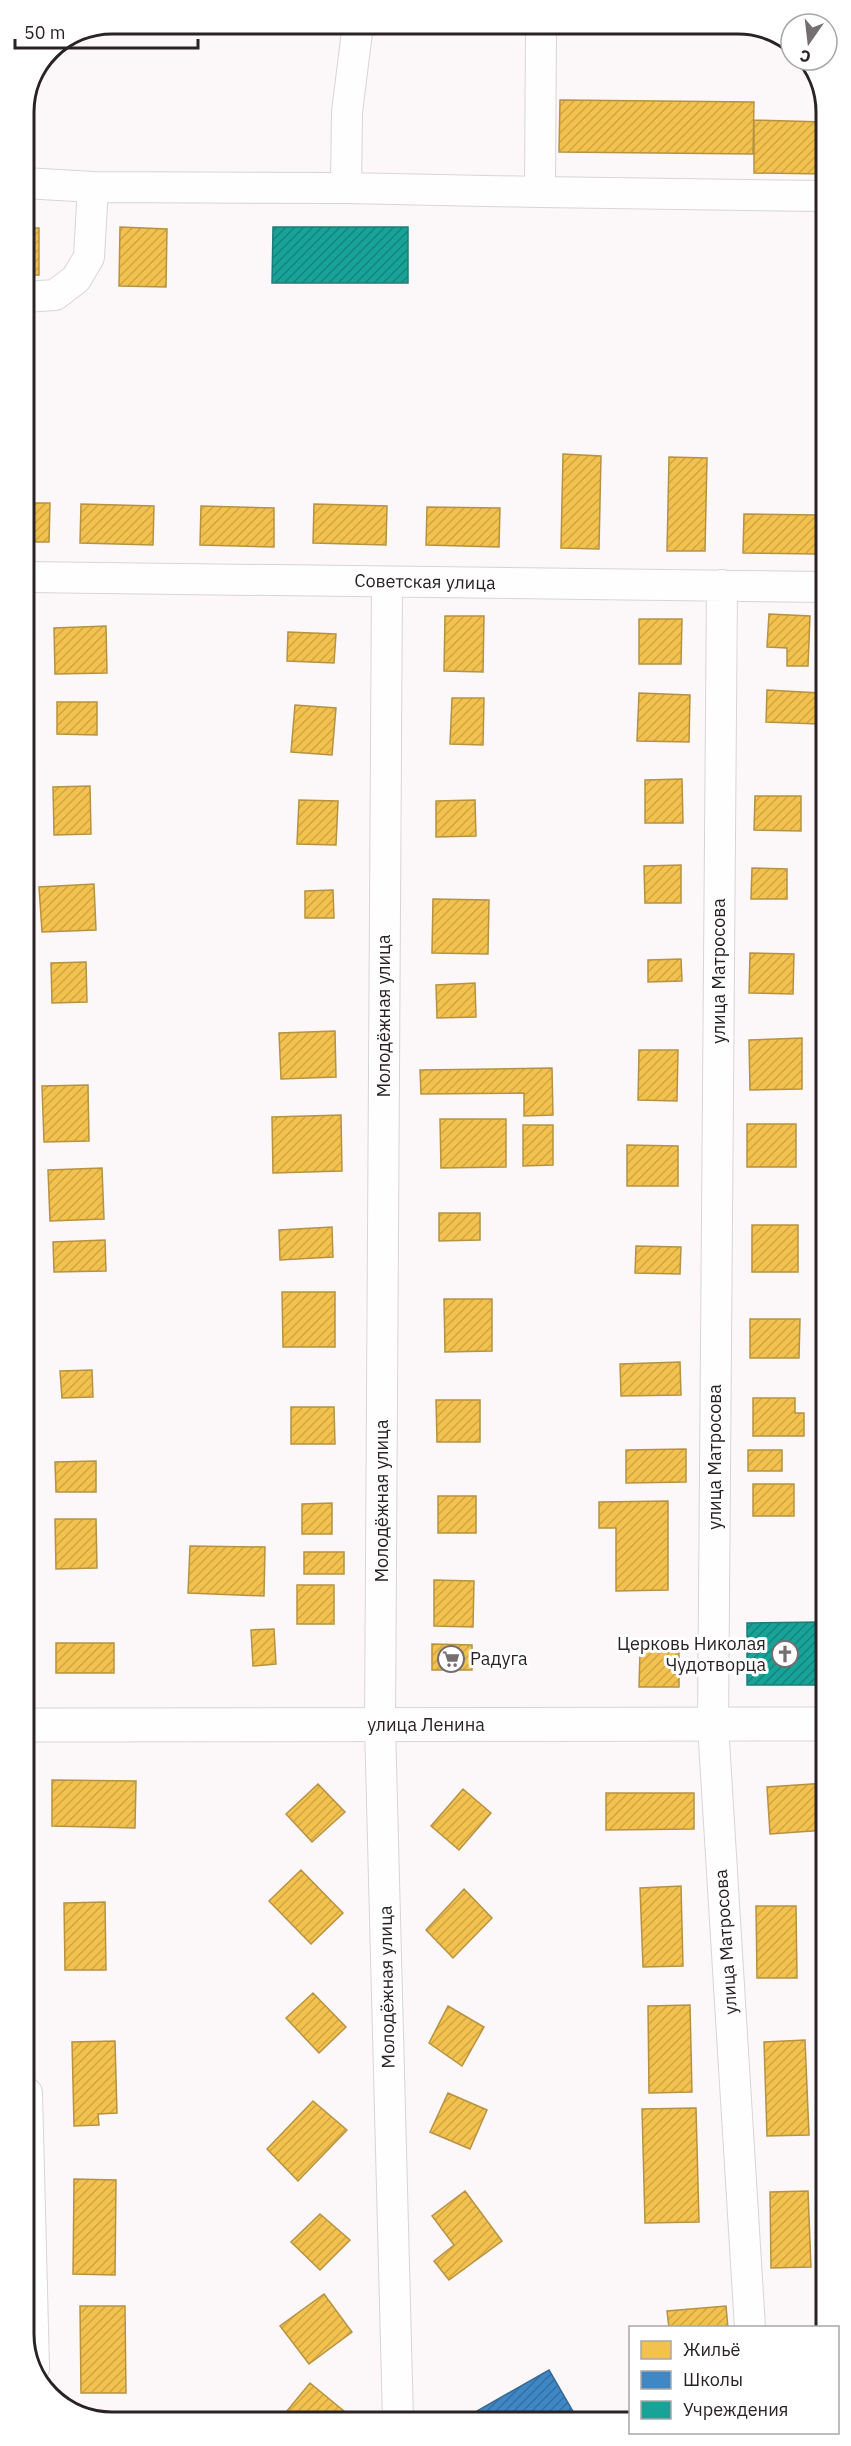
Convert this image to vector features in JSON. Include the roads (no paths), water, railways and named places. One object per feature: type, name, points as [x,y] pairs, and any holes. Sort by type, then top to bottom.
[{"type":"main road","name":"улица Ленина","points":[[34,1725],[816,1724]]},
{"type":"street","points":[[346,188],[346,112],[357,34]]},
{"type":"street","points":[[540,192],[541,35]]},
{"type":"street","points":[[34,184],[93,187],[346,188],[816,196]]},
{"type":"street","points":[[34,296],[55,295],[76,279],[89,257],[93,187]]},
{"type":"street","name":"Советская улица","points":[[34,577],[816,587]]},
{"type":"street","name":"Молодёжная улица","points":[[387,582],[380,1725],[398,2411]]},
{"type":"street","name":"улица Матросова","points":[[722,585],[713,1725],[750,2326]]},
{"type":"place","name":"Церковь Николая Чудотворца","points":[[785,1654]]},
{"type":"place","name":"Радуга","points":[[451,1659]]}]
